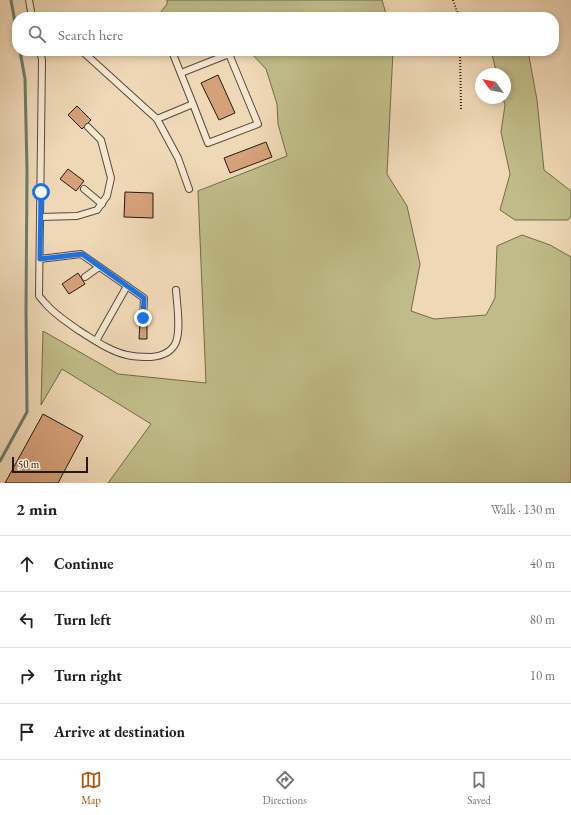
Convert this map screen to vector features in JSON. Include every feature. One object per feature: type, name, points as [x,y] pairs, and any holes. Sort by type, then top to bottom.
[{"type":"lane","points":[[29,0],[31,12]]},
{"type":"lane","points":[[41,56],[40,296],[44,303],[61,318],[111,349],[126,355],[142,357],[155,356],[166,354],[176,343],[179,332],[176,290]]},
{"type":"lane","points":[[88,56],[157,119],[178,158],[189,189]]},
{"type":"lane","points":[[174,56],[208,143],[258,124],[230,56]]},
{"type":"lane","points":[[181,73],[224,56]]},
{"type":"lane","points":[[157,119],[193,104]]},
{"type":"lane","points":[[40,217],[77,216],[96,210],[107,196],[111,178],[101,140],[88,127]]},
{"type":"lane","points":[[84,189],[102,204]]},
{"type":"lane","points":[[40,259],[82,254],[144,298],[143,318]]},
{"type":"lane","points":[[85,277],[99,267]]},
{"type":"lane","points":[[96,341],[127,286]]},
{"type":"path","points":[[453,0],[457,12]]},
{"type":"path","points":[[460,56],[461,110]]},
{"type":"shaded area","points":[[167,0],[382,0],[386,12],[161,12],[167,4]]},
{"type":"shaded area","points":[[254,56],[393,56],[387,174],[407,206],[420,264],[411,311],[434,319],[486,315],[495,298],[497,246],[522,235],[550,245],[571,257],[571,483],[108,483],[151,424],[62,369],[41,405],[43,331],[118,374],[206,383],[198,191],[287,156],[278,124],[277,104],[266,69]]},
{"type":"shaded area","points":[[492,56],[529,56],[537,100],[544,170],[571,191],[571,216],[568,220],[515,220],[500,210],[510,174],[501,132],[505,105],[511,104],[511,68],[495,68]]},
{"type":"building","points":[[218,75],[235,113],[219,120],[201,83]]},
{"type":"building","points":[[77,106],[91,120],[82,129],[68,115]]},
{"type":"building","points":[[266,142],[272,157],[230,173],[224,158]]},
{"type":"building","points":[[68,169],[84,181],[76,191],[60,179]]},
{"type":"building","points":[[125,192],[153,193],[153,218],[124,217]]},
{"type":"building","points":[[78,273],[85,284],[69,294],[62,284]]},
{"type":"building","points":[[140,322],[147,322],[147,339],[139,339]]},
{"type":"building","points":[[43,414],[83,436],[58,483],[5,483]]},
{"type":"waterway","points":[[11,0],[13,12]]},
{"type":"waterway","points":[[0,461],[27,412],[27,170],[25,79],[21,56]]},
{"type":"route","points":[[41,192],[40,259],[82,254],[144,298],[143,318]]}]
